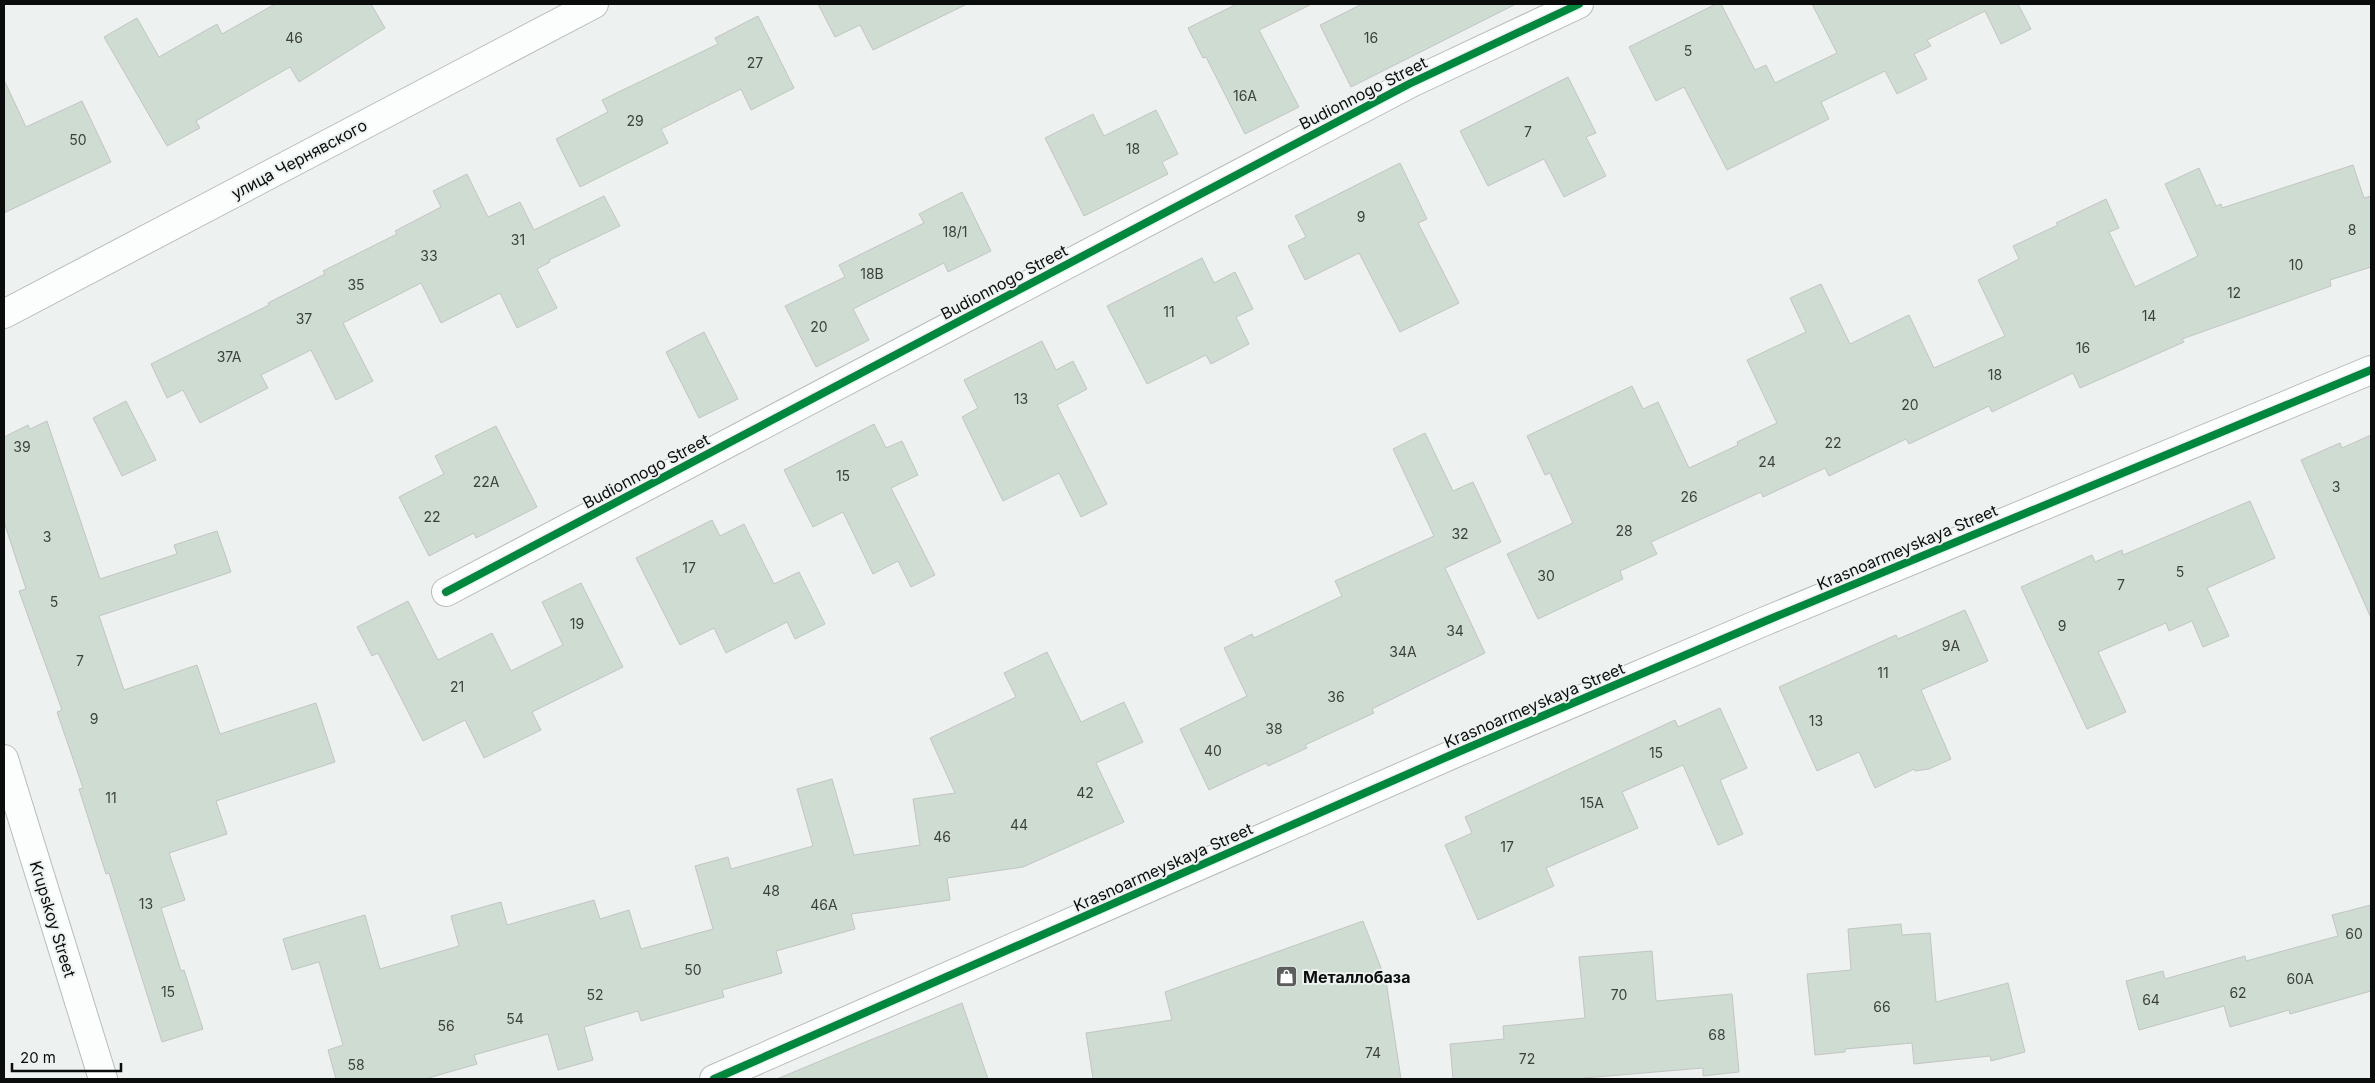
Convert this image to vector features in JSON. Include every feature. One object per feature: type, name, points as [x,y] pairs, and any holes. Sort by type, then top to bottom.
[{"type":"street","name":"улица Чернявского","points":[[4,314],[594,4]]},
{"type":"street","name":"Budionnogo Street","points":[[446,592],[1409,84],[1579,4]]},
{"type":"street","name":"Krasnoarmeyskaya Street","points":[[714,1079],[1458,752],[1763,622],[2371,370]]},
{"type":"street","name":"Krupskoy Street","points":[[4,758],[103,1079]]},
{"type":"building","points":[[275,4],[371,4],[385,28],[299,82],[290,67],[196,121],[200,128],[167,146],[104,37],[137,18],[159,57],[217,24],[222,34]]},
{"type":"building","points":[[818,4],[967,4],[873,50],[860,25],[835,37]]},
{"type":"building","points":[[1237,4],[1312,4],[1259,30],[1299,107],[1245,134],[1206,57],[1203,58],[1188,28]]},
{"type":"building","points":[[1362,4],[1516,4],[1351,87],[1320,25]]},
{"type":"building","points":[[1716,4],[1721,4],[1755,70],[1766,65],[1775,83],[1837,53],[1812,4],[2018,4],[2031,29],[2001,44],[1985,11],[1927,40],[1931,46],[1914,54],[1927,79],[1897,94],[1885,71],[1821,102],[1829,119],[1727,170],[1684,87],[1656,101],[1629,47]]},
{"type":"building","points":[[758,16],[794,88],[751,110],[741,89],[661,129],[668,143],[580,187],[556,139],[608,112],[602,100],[718,44],[715,38]]},
{"type":"building","points":[[1568,77],[1596,133],[1586,137],[1606,176],[1564,197],[1544,159],[1488,186],[1460,131]]},
{"type":"building","points":[[4,80],[26,127],[82,101],[111,162],[4,213]]},
{"type":"building","points":[[1156,110],[1178,154],[1162,162],[1168,174],[1084,216],[1045,138],[1093,114],[1104,136]]},
{"type":"building","points":[[1400,163],[1427,219],[1418,223],[1459,303],[1400,332],[1359,253],[1305,280],[1288,246],[1306,237],[1295,216]]},
{"type":"building","points":[[2353,165],[2364,198],[2371,196],[2371,267],[2330,280],[2331,286],[2182,339],[2184,342],[2080,388],[2073,373],[1992,412],[1989,406],[1909,444],[1906,439],[1829,476],[1825,468],[1763,497],[1761,492],[1651,542],[1657,554],[1620,571],[1623,579],[1538,619],[1507,554],[1573,523],[1550,473],[1545,475],[1527,436],[1632,386],[1643,409],[1658,402],[1689,468],[1738,445],[1737,442],[1777,423],[1747,360],[1806,332],[1790,298],[1821,284],[1850,344],[1909,315],[1934,368],[2005,336],[1978,280],[2019,259],[2013,246],[2058,225],[2056,223],[2106,199],[2119,228],[2109,232],[2135,287],[2198,256],[2165,184],[2199,168],[2216,206],[2221,204],[2222,208]]},
{"type":"building","points":[[467,174],[488,217],[520,202],[534,230],[604,196],[620,226],[549,260],[550,262],[537,269],[557,308],[517,328],[500,293],[441,323],[421,283],[343,323],[373,381],[336,400],[311,350],[261,375],[268,388],[200,423],[183,390],[167,398],[151,364],[269,305],[268,303],[325,274],[323,271],[397,234],[395,231],[441,207],[433,191]]},
{"type":"building","points":[[962,192],[991,251],[948,272],[944,263],[853,309],[869,340],[816,367],[785,306],[845,277],[839,265],[924,223],[919,214]]},
{"type":"building","points":[[1202,258],[1214,283],[1235,272],[1253,309],[1236,317],[1249,344],[1211,364],[1206,355],[1147,384],[1107,306]]},
{"type":"building","points":[[704,332],[738,399],[699,418],[666,352]]},
{"type":"building","points":[[1042,341],[1056,370],[1073,361],[1087,389],[1057,405],[1107,504],[1081,517],[1059,473],[1003,501],[962,417],[978,408],[964,380]]},
{"type":"building","points":[[126,401],[156,460],[122,476],[93,418]]},
{"type":"building","points":[[47,421],[100,579],[177,554],[174,545],[217,531],[231,572],[99,616],[124,690],[197,665],[220,734],[316,703],[335,762],[216,801],[227,834],[169,853],[185,900],[161,908],[181,971],[184,970],[203,1029],[162,1042],[109,873],[106,874],[79,789],[83,788],[57,712],[62,710],[19,591],[26,589],[4,522],[4,437],[28,425],[30,429]]},
{"type":"building","points":[[874,424],[886,448],[902,441],[918,475],[891,488],[935,575],[911,587],[898,561],[873,574],[843,512],[813,527],[784,470]]},
{"type":"building","points":[[496,426],[537,507],[476,538],[474,533],[429,556],[399,497],[444,474],[435,456]]},
{"type":"building","points":[[1425,433],[1453,491],[1473,482],[1501,542],[1445,568],[1485,653],[1372,709],[1374,713],[1305,745],[1307,748],[1268,766],[1266,763],[1209,790],[1180,729],[1247,696],[1224,648],[1252,634],[1254,638],[1342,596],[1335,581],[1434,536],[1393,449]]},
{"type":"building","points":[[2371,435],[2371,618],[2301,460],[2340,443],[2342,448]]},
{"type":"building","points":[[2250,501],[2275,558],[2207,588],[2229,636],[2203,647],[2192,621],[2169,631],[2166,623],[2098,652],[2126,712],[2087,729],[2021,587],[2092,555],[2095,562],[2122,550],[2123,555]]},
{"type":"building","points":[[712,520],[720,536],[744,524],[774,584],[799,572],[825,624],[795,639],[787,622],[726,653],[714,628],[680,645],[636,558]]},
{"type":"building","points":[[581,583],[623,667],[532,712],[541,730],[484,758],[465,720],[423,741],[378,653],[372,656],[357,627],[408,601],[438,660],[492,633],[511,671],[563,645],[542,602]]},
{"type":"building","points":[[1965,610],[1988,661],[1921,690],[1951,759],[1929,769],[1915,771],[1914,769],[1875,788],[1859,752],[1817,771],[1779,687],[1896,635],[1898,639]]},
{"type":"building","points":[[1047,652],[1081,722],[1124,702],[1143,742],[1096,763],[1124,822],[1023,867],[947,878],[950,900],[851,914],[855,929],[776,951],[782,973],[722,990],[724,997],[641,1021],[638,1011],[584,1027],[593,1060],[558,1070],[548,1034],[474,1055],[477,1064],[425,1079],[336,1079],[328,1050],[343,1045],[319,962],[292,970],[283,939],[365,915],[380,969],[459,946],[451,916],[501,902],[507,925],[594,900],[600,919],[629,910],[641,949],[713,929],[695,866],[728,857],[731,869],[813,846],[797,789],[832,779],[854,855],[920,845],[913,799],[955,793],[930,738],[1016,697],[1004,673]]},
{"type":"building","points":[[1720,708],[1747,768],[1720,780],[1743,834],[1718,845],[1683,765],[1622,792],[1638,828],[1546,868],[1554,886],[1478,920],[1445,845],[1472,833],[1465,817],[1675,720],[1678,727]]},
{"type":"building","points":[[2371,905],[2371,991],[2290,1014],[2289,1010],[2230,1027],[2224,1006],[2139,1030],[2126,981],[2163,971],[2165,979],[2245,956],[2246,961],[2338,936],[2332,915]]},
{"type":"building","points":[[1363,921],[1386,981],[1401,1079],[1093,1079],[1086,1033],[1172,1020],[1165,992]]},
{"type":"building","points":[[1901,924],[1902,935],[1930,933],[1936,1002],[2008,983],[2025,1052],[1991,1061],[1990,1056],[1914,1064],[1912,1043],[1845,1049],[1845,1052],[1815,1055],[1807,974],[1851,970],[1848,929]]},
{"type":"building","points":[[1652,951],[1656,1001],[1732,994],[1739,1072],[1703,1076],[1703,1068],[1584,1079],[1453,1079],[1450,1044],[1504,1039],[1503,1026],[1585,1018],[1579,957]]},
{"type":"building","points":[[962,1003],[988,1079],[777,1079],[863,1043]]},
{"type":"cycle path","points":[[446,592],[1409,84],[1579,4]]},
{"type":"cycle path","points":[[714,1079],[1458,752],[1763,622],[2371,370]]},
{"type":"place","name":"Металлобаза","points":[[1287,977]]}]
